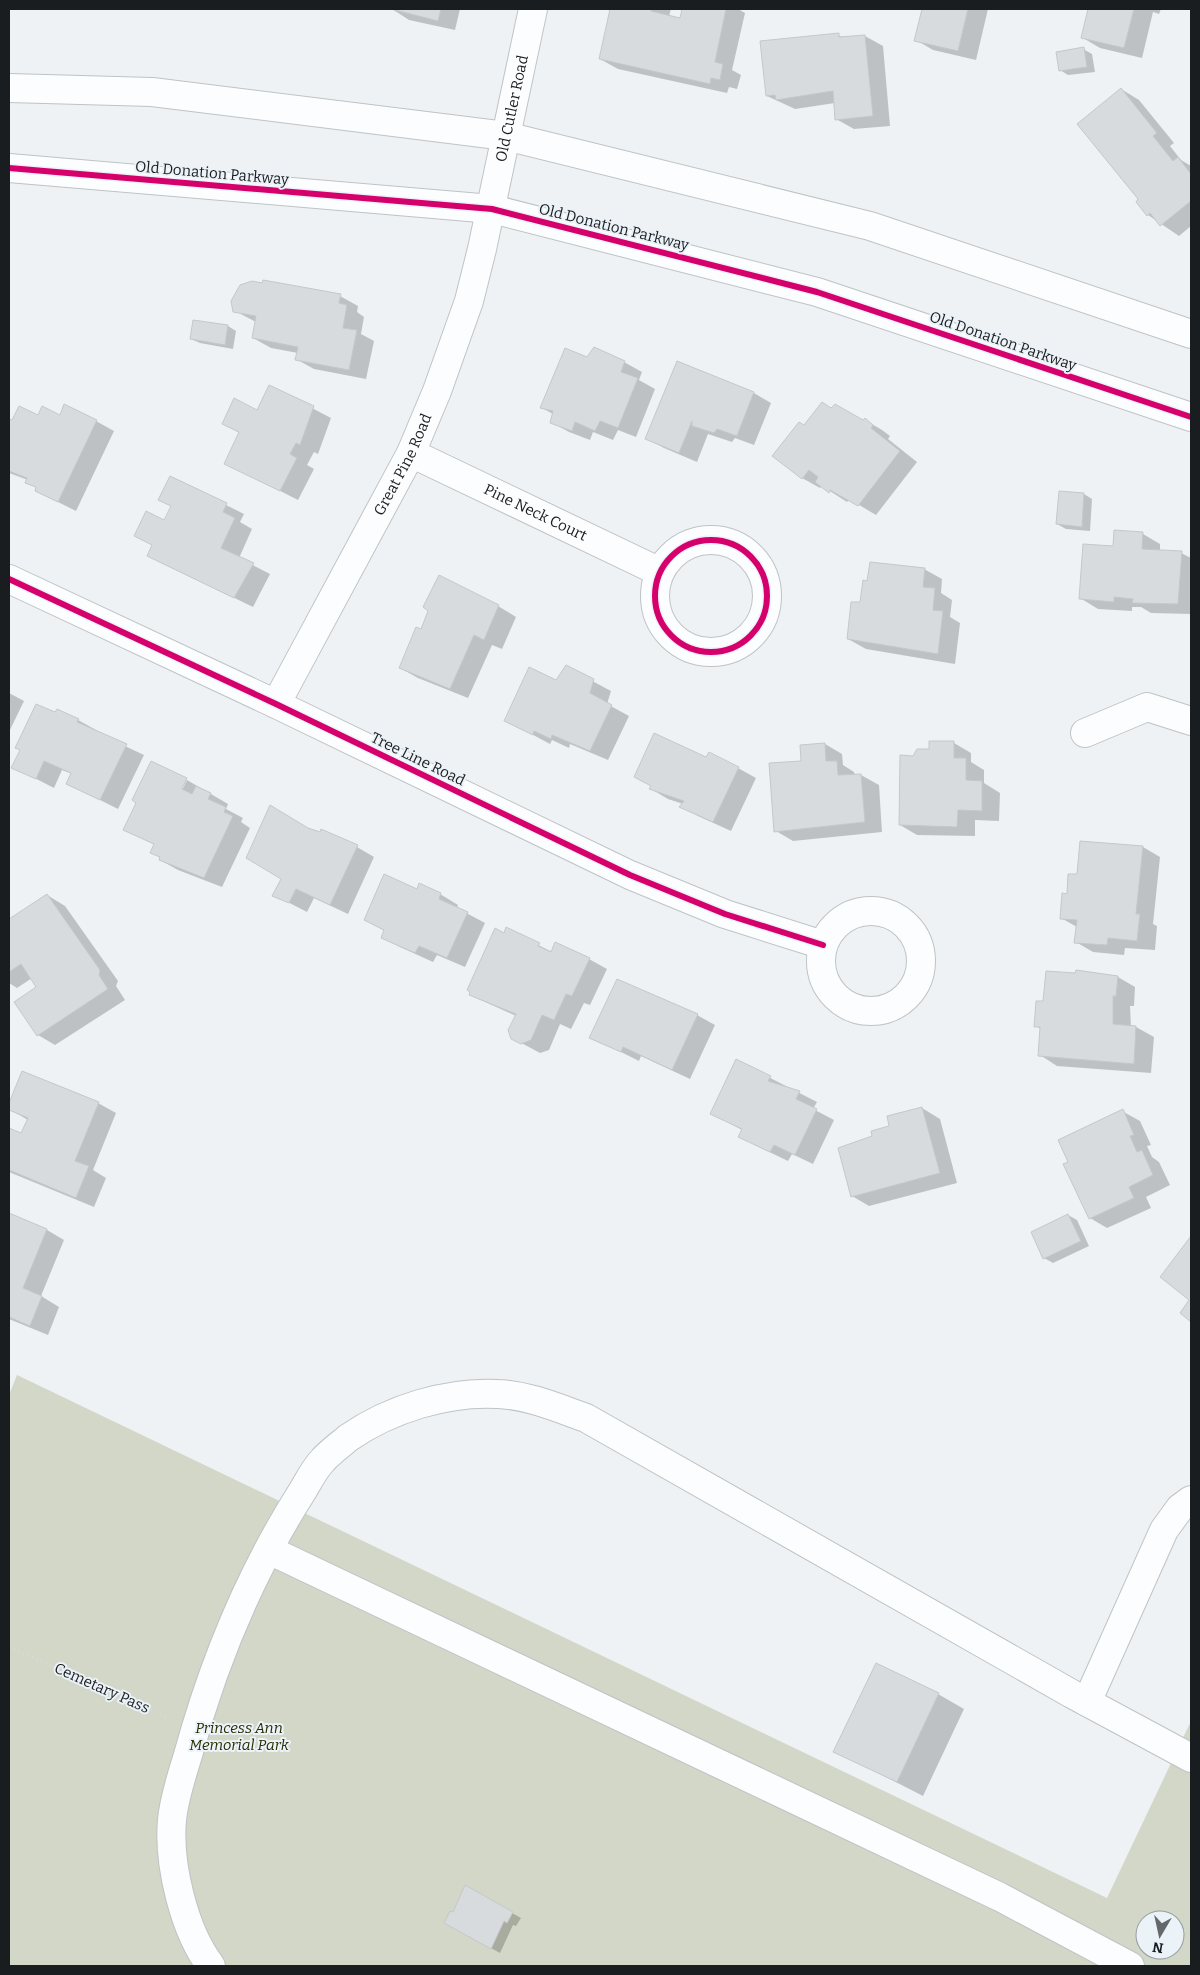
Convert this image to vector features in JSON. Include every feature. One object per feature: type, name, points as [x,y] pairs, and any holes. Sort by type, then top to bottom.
[{"type":"street","name":"Old Cutler Road","points":[[492,209],[533,9]]},
{"type":"street","points":[[9,88],[152,92],[506,136],[870,226],[1191,334]]},
{"type":"street","name":"Old Donation Parkway","points":[[9,168],[492,209],[816,292],[1191,417]]},
{"type":"street","name":"Great Pine Road","points":[[276,704],[411,453],[438,391],[469,301],[492,209]]},
{"type":"street","name":"Pine Neck Court","points":[[411,453],[660,572]]},
{"type":"street","points":[[700,540],[718,540],[735,545],[749,555],[760,569],[766,586],[767,603],[762,619],[752,634],[738,645],[722,651],[704,651],[687,646],[672,636],[661,622],[656,606],[655,588],[660,572],[670,557],[684,546],[700,540]]},
{"type":"street","name":"Tree Line Road","points":[[9,579],[276,704],[630,874],[725,914],[822,945]]},
{"type":"street","points":[[1084,733],[1147,708],[1191,721]]},
{"type":"street","points":[[211,1966],[203,1955],[185,1913],[174,1867],[172,1820],[202,1705],[243,1603],[285,1518],[322,1460],[349,1438],[395,1412],[446,1397],[498,1394],[538,1401],[586,1418],[1087,1702],[1191,1758]]},
{"type":"street","points":[[1087,1702],[1164,1530],[1180,1508],[1191,1500]]},
{"type":"street","points":[[269,1550],[991,1892],[1130,1966]]},
{"type":"green space","name":"Princess Ann Memorial Park","points":[[17,1375],[1107,1898],[1191,1721],[1191,1966],[9,1966],[9,1395]]},
{"type":"building","points":[[391,9],[441,9],[438,21]]},
{"type":"building","points":[[610,9],[651,9],[651,11],[680,18],[682,9],[726,9],[715,62],[723,64],[720,80],[711,78],[710,84],[599,59]]},
{"type":"building","points":[[922,9],[968,9],[958,51],[914,41]]},
{"type":"building","points":[[1088,9],[1134,9],[1124,48],[1081,38]]},
{"type":"building","points":[[839,33],[839,37],[865,35],[873,116],[835,120],[833,91],[776,100],[775,95],[766,96],[760,41]]},
{"type":"building","points":[[1084,47],[1087,67],[1059,71],[1056,52]]},
{"type":"building","points":[[1121,88],[1157,133],[1153,136],[1173,161],[1178,157],[1191,174],[1191,201],[1160,226],[1150,213],[1147,216],[1136,202],[1138,199],[1077,124]]},
{"type":"building","points":[[263,280],[341,294],[339,303],[347,305],[343,328],[357,330],[349,370],[295,360],[298,347],[252,338],[256,316],[233,312],[231,301],[240,285],[252,281],[262,283]]},
{"type":"building","points":[[193,320],[228,325],[225,345],[190,339]]},
{"type":"building","points":[[594,347],[625,361],[621,372],[638,378],[618,428],[600,421],[595,431],[575,422],[572,431],[550,423],[553,411],[540,408],[565,348],[587,357]]},
{"type":"building","points":[[677,361],[754,392],[737,436],[717,429],[714,433],[692,426],[692,421],[679,453],[645,439]]},
{"type":"building","points":[[269,385],[314,406],[300,445],[296,443],[290,454],[297,458],[280,491],[224,464],[239,432],[222,424],[234,398],[257,410]]},
{"type":"building","points":[[822,402],[831,408],[835,404],[863,420],[865,418],[873,425],[871,428],[900,451],[858,506],[830,490],[829,493],[815,482],[818,477],[809,470],[802,479],[772,456],[799,422],[804,425]]},
{"type":"building","points":[[64,404],[97,420],[58,502],[35,491],[36,487],[25,483],[27,478],[9,471],[9,419],[12,420],[19,406],[38,415],[42,406],[60,415]]},
{"type":"building","points":[[170,476],[227,503],[223,512],[235,518],[221,548],[254,563],[234,598],[147,556],[152,545],[134,536],[146,511],[164,520],[171,506],[158,500]]},
{"type":"building","points":[[1059,491],[1084,493],[1082,527],[1056,524]]},
{"type":"building","points":[[1114,530],[1143,532],[1142,549],[1182,551],[1178,604],[1132,603],[1133,599],[1114,597],[1114,602],[1079,599],[1083,544],[1113,546]]},
{"type":"building","points":[[870,562],[925,568],[923,587],[935,588],[933,610],[943,611],[938,654],[847,639],[851,602],[860,602],[863,580],[867,581]]},
{"type":"building","points":[[439,575],[499,605],[484,640],[474,635],[450,689],[399,668],[416,627],[421,629],[428,611],[423,607]]},
{"type":"building","points":[[566,665],[594,679],[590,693],[612,705],[590,751],[552,735],[551,739],[534,731],[533,735],[504,721],[529,667],[556,680]]},
{"type":"building","points":[[36,704],[55,712],[57,709],[79,719],[77,722],[127,744],[100,800],[66,784],[71,773],[44,761],[36,779],[11,768],[20,750],[15,748]]},
{"type":"building","points":[[654,733],[706,757],[709,752],[739,767],[713,822],[679,807],[684,801],[649,789],[651,786],[634,777]]},
{"type":"building","points":[[929,741],[954,741],[954,758],[966,758],[966,780],[982,781],[982,811],[958,810],[957,827],[899,825],[900,755],[913,756],[917,749],[929,749]]},
{"type":"building","points":[[825,743],[826,761],[837,761],[838,775],[861,774],[865,822],[774,832],[769,763],[801,761],[800,745]]},
{"type":"building","points":[[151,761],[187,778],[182,789],[192,794],[196,786],[211,793],[208,799],[226,807],[224,812],[233,816],[204,878],[159,860],[160,857],[150,853],[154,844],[123,830],[136,803],[132,800]]},
{"type":"building","points":[[270,805],[308,828],[320,832],[321,829],[358,845],[330,905],[296,889],[289,903],[272,896],[281,879],[246,858]]},
{"type":"building","points":[[1080,841],[1143,846],[1136,914],[1140,914],[1137,941],[1108,938],[1107,945],[1074,943],[1077,920],[1060,919],[1062,893],[1067,894],[1068,874],[1077,874]]},
{"type":"building","points":[[384,874],[417,889],[419,883],[441,893],[439,899],[468,912],[447,958],[419,946],[415,953],[381,938],[384,930],[364,920]]},
{"type":"building","points":[[47,894],[100,970],[99,975],[108,989],[37,1036],[14,1002],[36,987],[21,964],[9,972],[9,919]]},
{"type":"building","points":[[506,927],[540,943],[538,946],[551,952],[555,942],[590,958],[572,996],[566,994],[554,1020],[542,1015],[531,1040],[521,1044],[511,1039],[508,1030],[516,1014],[469,995],[470,992],[467,990],[495,928],[504,933]]},
{"type":"building","points":[[1076,970],[1118,976],[1116,996],[1113,996],[1113,1024],[1136,1026],[1134,1064],[1038,1056],[1040,1027],[1034,1027],[1036,1001],[1043,1001],[1046,971],[1075,973]]},
{"type":"building","points":[[617,979],[698,1014],[672,1070],[623,1047],[621,1052],[589,1038]]},
{"type":"building","points":[[736,1059],[771,1076],[768,1081],[800,1091],[796,1099],[817,1109],[795,1155],[774,1145],[770,1152],[738,1137],[742,1129],[710,1114]]},
{"type":"building","points":[[22,1071],[99,1102],[75,1161],[89,1166],[76,1198],[9,1170],[9,1128],[21,1133],[28,1118],[9,1110],[9,1103]]},
{"type":"building","points":[[922,1107],[940,1173],[851,1197],[838,1148],[872,1136],[871,1131],[889,1126],[887,1116]]},
{"type":"building","points":[[1123,1109],[1134,1135],[1130,1136],[1137,1152],[1142,1150],[1153,1175],[1129,1187],[1134,1198],[1089,1219],[1063,1164],[1068,1162],[1058,1140]]},
{"type":"building","points":[[9,1213],[47,1229],[23,1288],[42,1296],[30,1326],[9,1317]]},
{"type":"building","points":[[1068,1214],[1081,1241],[1043,1259],[1031,1232]]},
{"type":"building","points":[[1191,1236],[1191,1322],[1180,1313],[1189,1300],[1160,1277]]},
{"type":"building","points":[[876,1663],[939,1693],[897,1782],[833,1752]]},
{"type":"building","points":[[465,1885],[513,1912],[507,1923],[504,1921],[491,1949],[444,1923],[450,1911],[453,1912]]},
{"type":"cycle path","points":[[9,168],[492,209],[817,292],[1191,417]]},
{"type":"cycle path","points":[[711,540],[732,544],[750,557],[763,575],[767,596],[763,617],[750,635],[732,648],[711,652],[690,648],[672,635],[659,617],[655,596],[659,575],[672,557],[690,544],[711,540]]},
{"type":"cycle path","points":[[9,579],[276,704],[630,875],[725,914],[823,945]]}]
